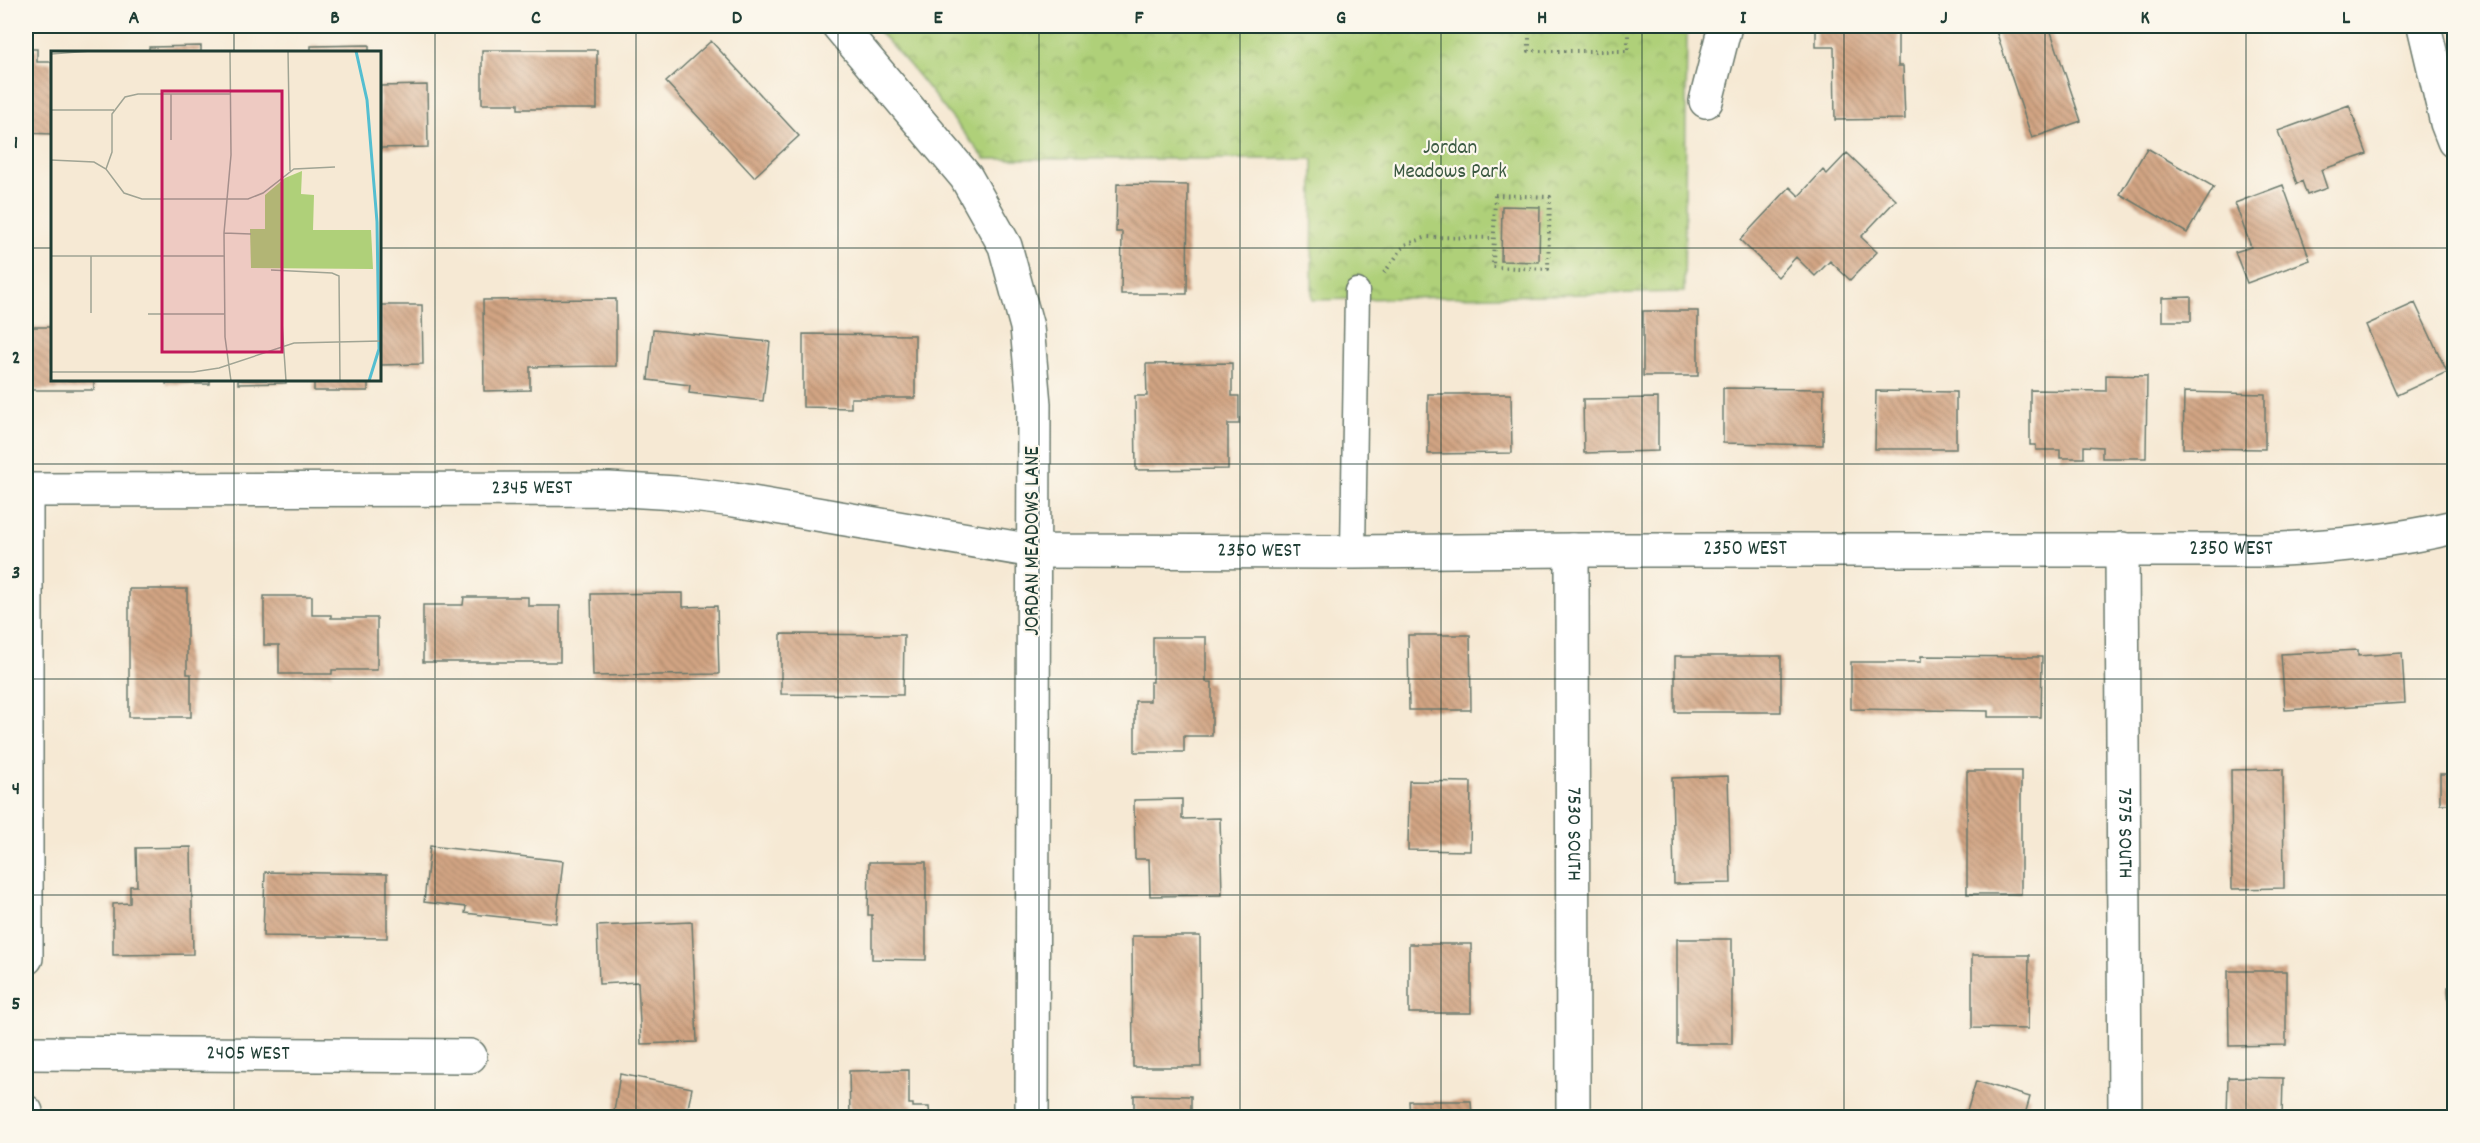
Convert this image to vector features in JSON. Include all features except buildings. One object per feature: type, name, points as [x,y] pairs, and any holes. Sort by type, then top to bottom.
[{"type":"street","name":"JORDAN MEADOWS LANE","points":[[838,26],[966,177],[1005,246],[1027,327],[1034,404],[1032,1118]]},
{"type":"street","points":[[1706,101],[1725,26]]},
{"type":"street","points":[[2424,26],[2447,123],[2454,141]]},
{"type":"street","points":[[1353,552],[1357,291]]},
{"type":"street","name":"2345 WEST","points":[[26,490],[609,489],[676,493],[757,504],[1033,551]]},
{"type":"street","points":[[26,490],[26,958]]},
{"type":"street","name":"2350 WEST","points":[[1033,551],[2261,550],[2341,546],[2417,536],[2454,527]]},
{"type":"street","name":"7575 SOUTH","points":[[2122,549],[2125,1118]]},
{"type":"street","name":"7530 SOUTH","points":[[1572,550],[1573,1118]]},
{"type":"street","name":"2405 WEST","points":[[26,1053],[470,1056]]},
{"type":"street","points":[[26,1112],[26,1118]]},
{"type":"path","points":[[1529,26],[1529,51],[1628,51],[1628,26]]},
{"type":"path","points":[[1495,195],[1550,197],[1548,269],[1493,267],[1494,238],[1495,195]]},
{"type":"path","points":[[1357,291],[1382,277],[1405,245],[1427,237],[1494,238]]},
{"type":"green space","name":"Jordan Meadows Park","points":[[874,26],[1687,26],[1684,292],[1312,300],[1313,159],[985,159],[911,67]]}]
